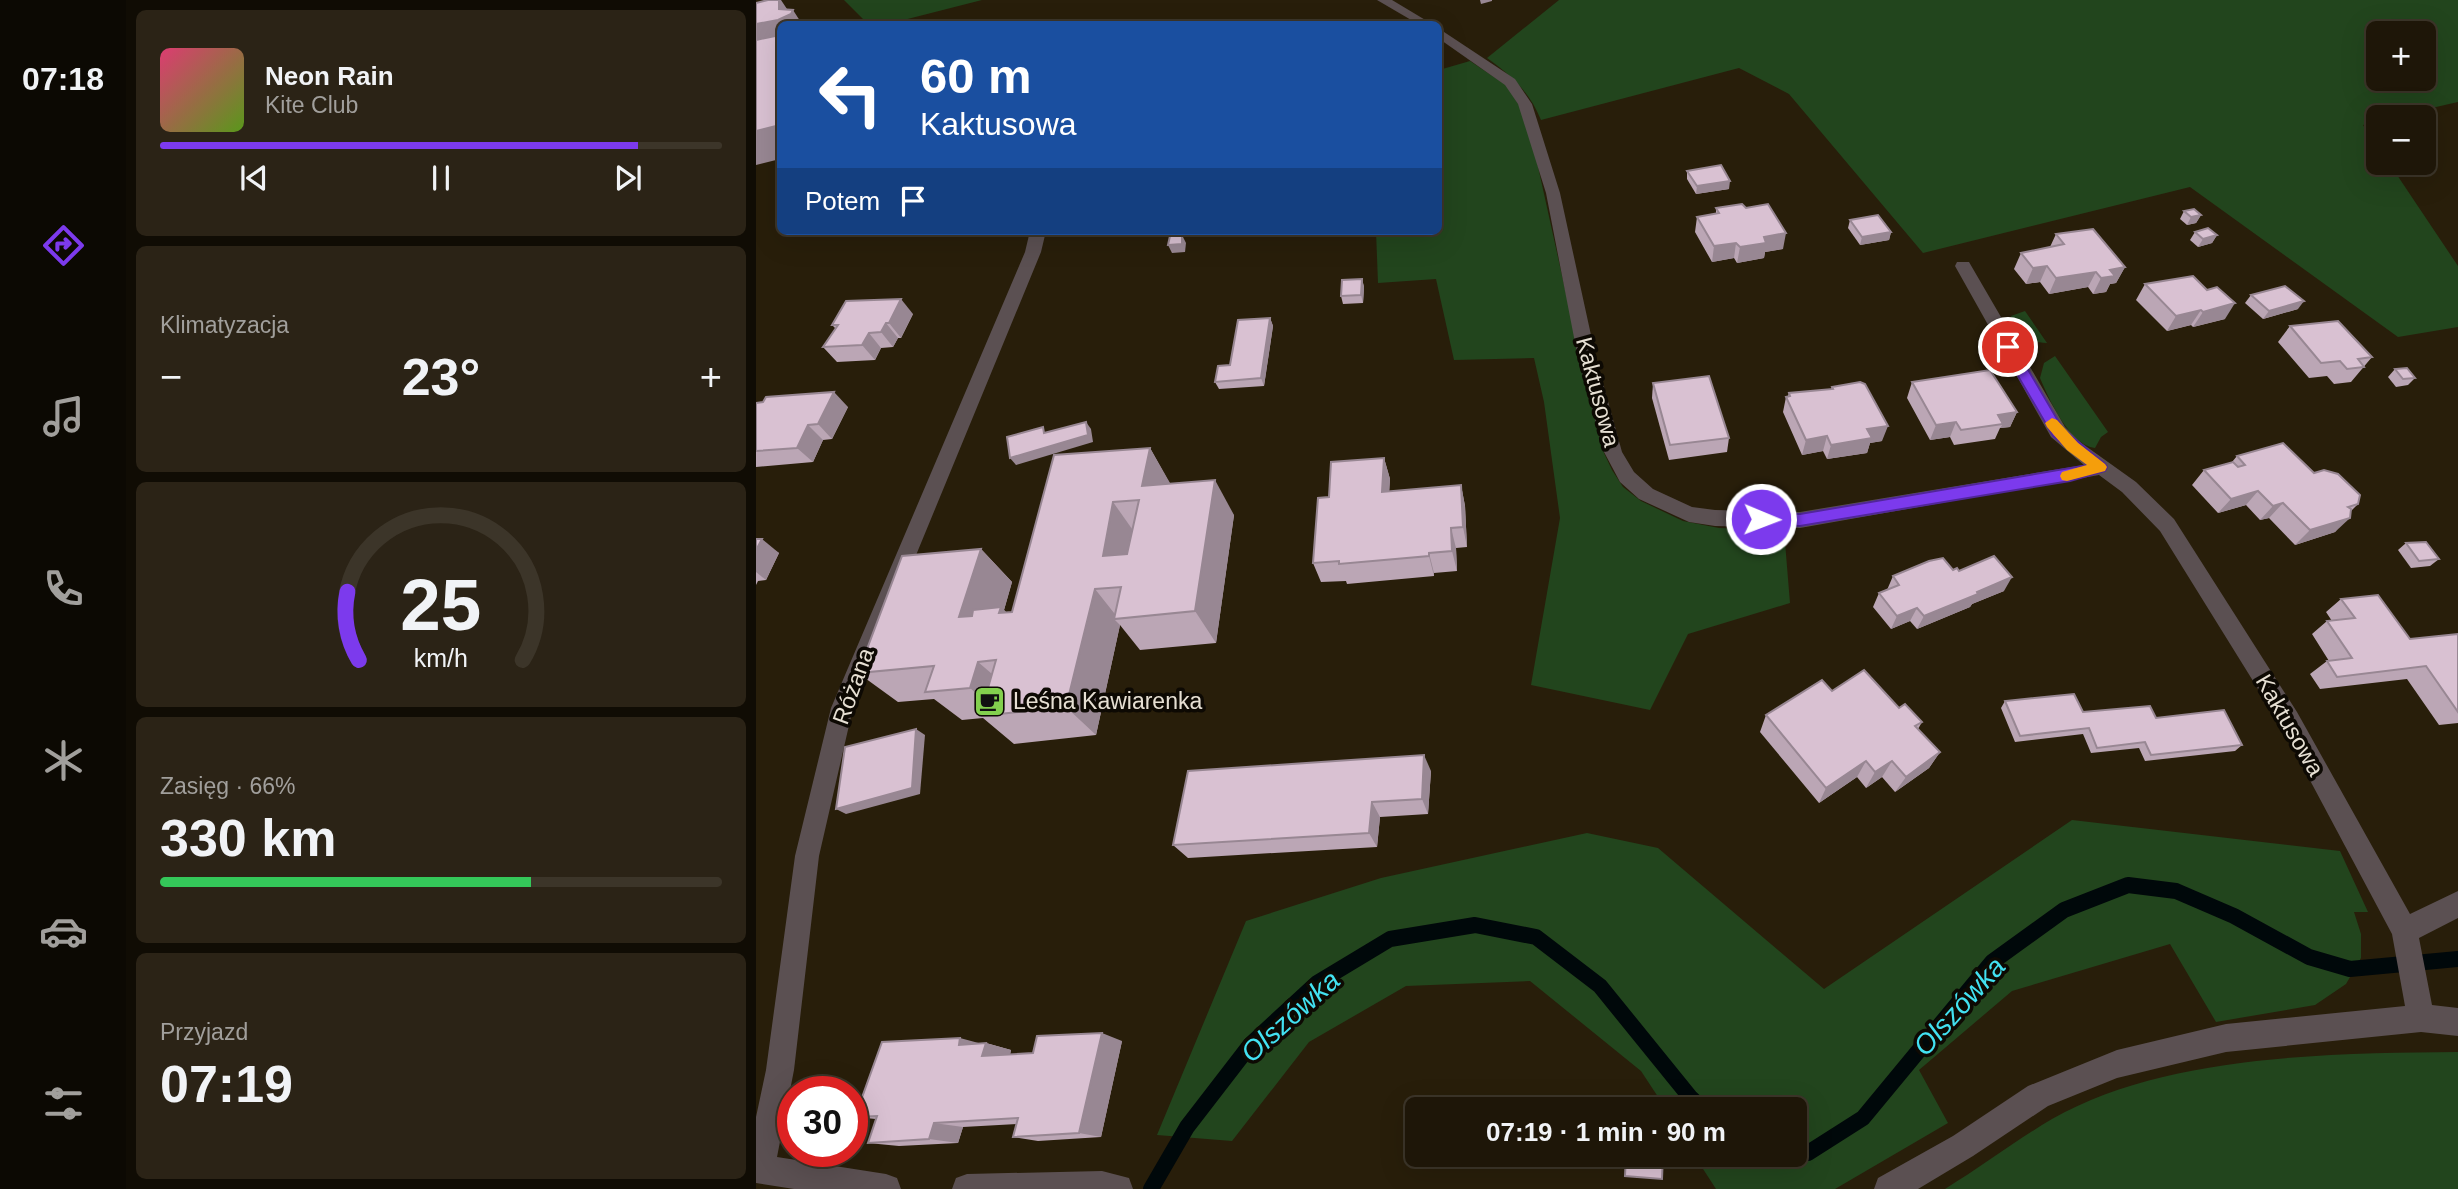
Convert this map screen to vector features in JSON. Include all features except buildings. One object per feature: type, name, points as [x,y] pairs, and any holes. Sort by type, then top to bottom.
[{"type":"street","points":[[1384,0],[1421,21]]},
{"type":"street","name":"Kaktusowa","points":[[1442,35],[1510,82],[1525,104],[1553,193],[1587,358],[1614,452],[1628,477],[1646,494],[1689,514],[1715,519],[1800,520],[2044,480],[2100,467]]},
{"type":"street","name":"Różana","points":[[758,1168],[780,1070],[807,856],[842,708],[1033,252],[1037,235]]},
{"type":"street","name":"Kaktusowa","points":[[1963,266],[2058,432],[2129,487],[2167,526],[2289,719],[2405,931],[2421,1018]]},
{"type":"street","points":[[2405,931],[2458,904]]},
{"type":"street","points":[[1889,1189],[1963,1146],[2038,1096],[2117,1064],[2226,1038],[2421,1018],[2458,1022]]},
{"type":"street","points":[[758,1168],[886,1189]]},
{"type":"street","points":[[967,1189],[1110,1188]]},
{"type":"green space","points":[[844,0],[982,0],[900,21],[865,21]]},
{"type":"green space","points":[[1559,0],[2458,0],[2458,102],[2436,107],[2366,105],[2366,124],[2363,125],[2366,129],[2366,175],[2397,175],[2458,266],[2458,327],[2398,337],[2190,187],[1923,253],[1789,94],[1739,68],[1541,120],[1519,85],[1487,58]]},
{"type":"green space","points":[[1470,61],[1506,85],[1519,105],[1533,144],[1604,453],[1623,487],[1641,501],[1683,521],[1719,528],[1784,530],[1790,603],[1688,634],[1650,710],[1531,685],[1560,518],[1544,402],[1534,358],[1454,360],[1436,279],[1378,283],[1376,235],[1442,235],[1442,69]]},
{"type":"green space","points":[[2025,311],[2047,343],[2029,339],[2015,328],[2011,316]]},
{"type":"green space","points":[[2055,356],[2108,432],[2101,437],[2095,448],[2077,439],[2061,420],[2040,378],[2044,363]]},
{"type":"green space","points":[[2072,820],[2340,851],[2368,912],[2354,912],[2361,934],[2361,958],[2346,984],[2315,1005],[2216,1022],[2170,944],[2012,991],[1919,1070],[1948,1123],[1835,1189],[1716,1189],[1702,1167],[1807,1167],[1807,1097],[1658,1097],[1641,1071],[1530,981],[1406,986],[1309,1042],[1232,1141],[1157,1135],[1246,921],[1381,878],[1587,833],[1658,848],[1824,989]]},
{"type":"green space","points":[[2458,1052],[2458,1189],[1945,1189],[2052,1119],[2096,1098],[2145,1082],[2196,1070],[2249,1062],[2357,1054]]},
{"type":"waterway","name":"Olszówka","points":[[1807,1153],[1863,1118],[1992,962],[2064,910],[2128,885],[2176,891],[2234,916],[2309,957],[2350,969],[2458,959]]},
{"type":"waterway","name":"Olszówka","points":[[1151,1189],[1187,1127],[1251,1044],[1317,983],[1390,939],[1475,925],[1536,937],[1600,986],[1690,1097]]},
{"type":"slow traffic","points":[[2052,423],[2073,447],[2100,467],[2067,476]]},
{"type":"place","name":"Leśna Kawiarenka","points":[[990,701]]},
{"type":"route","points":[[1761,519],[1800,520],[1901,505],[2070,475],[2100,467],[2058,432],[2042,409],[2008,347]]}]
